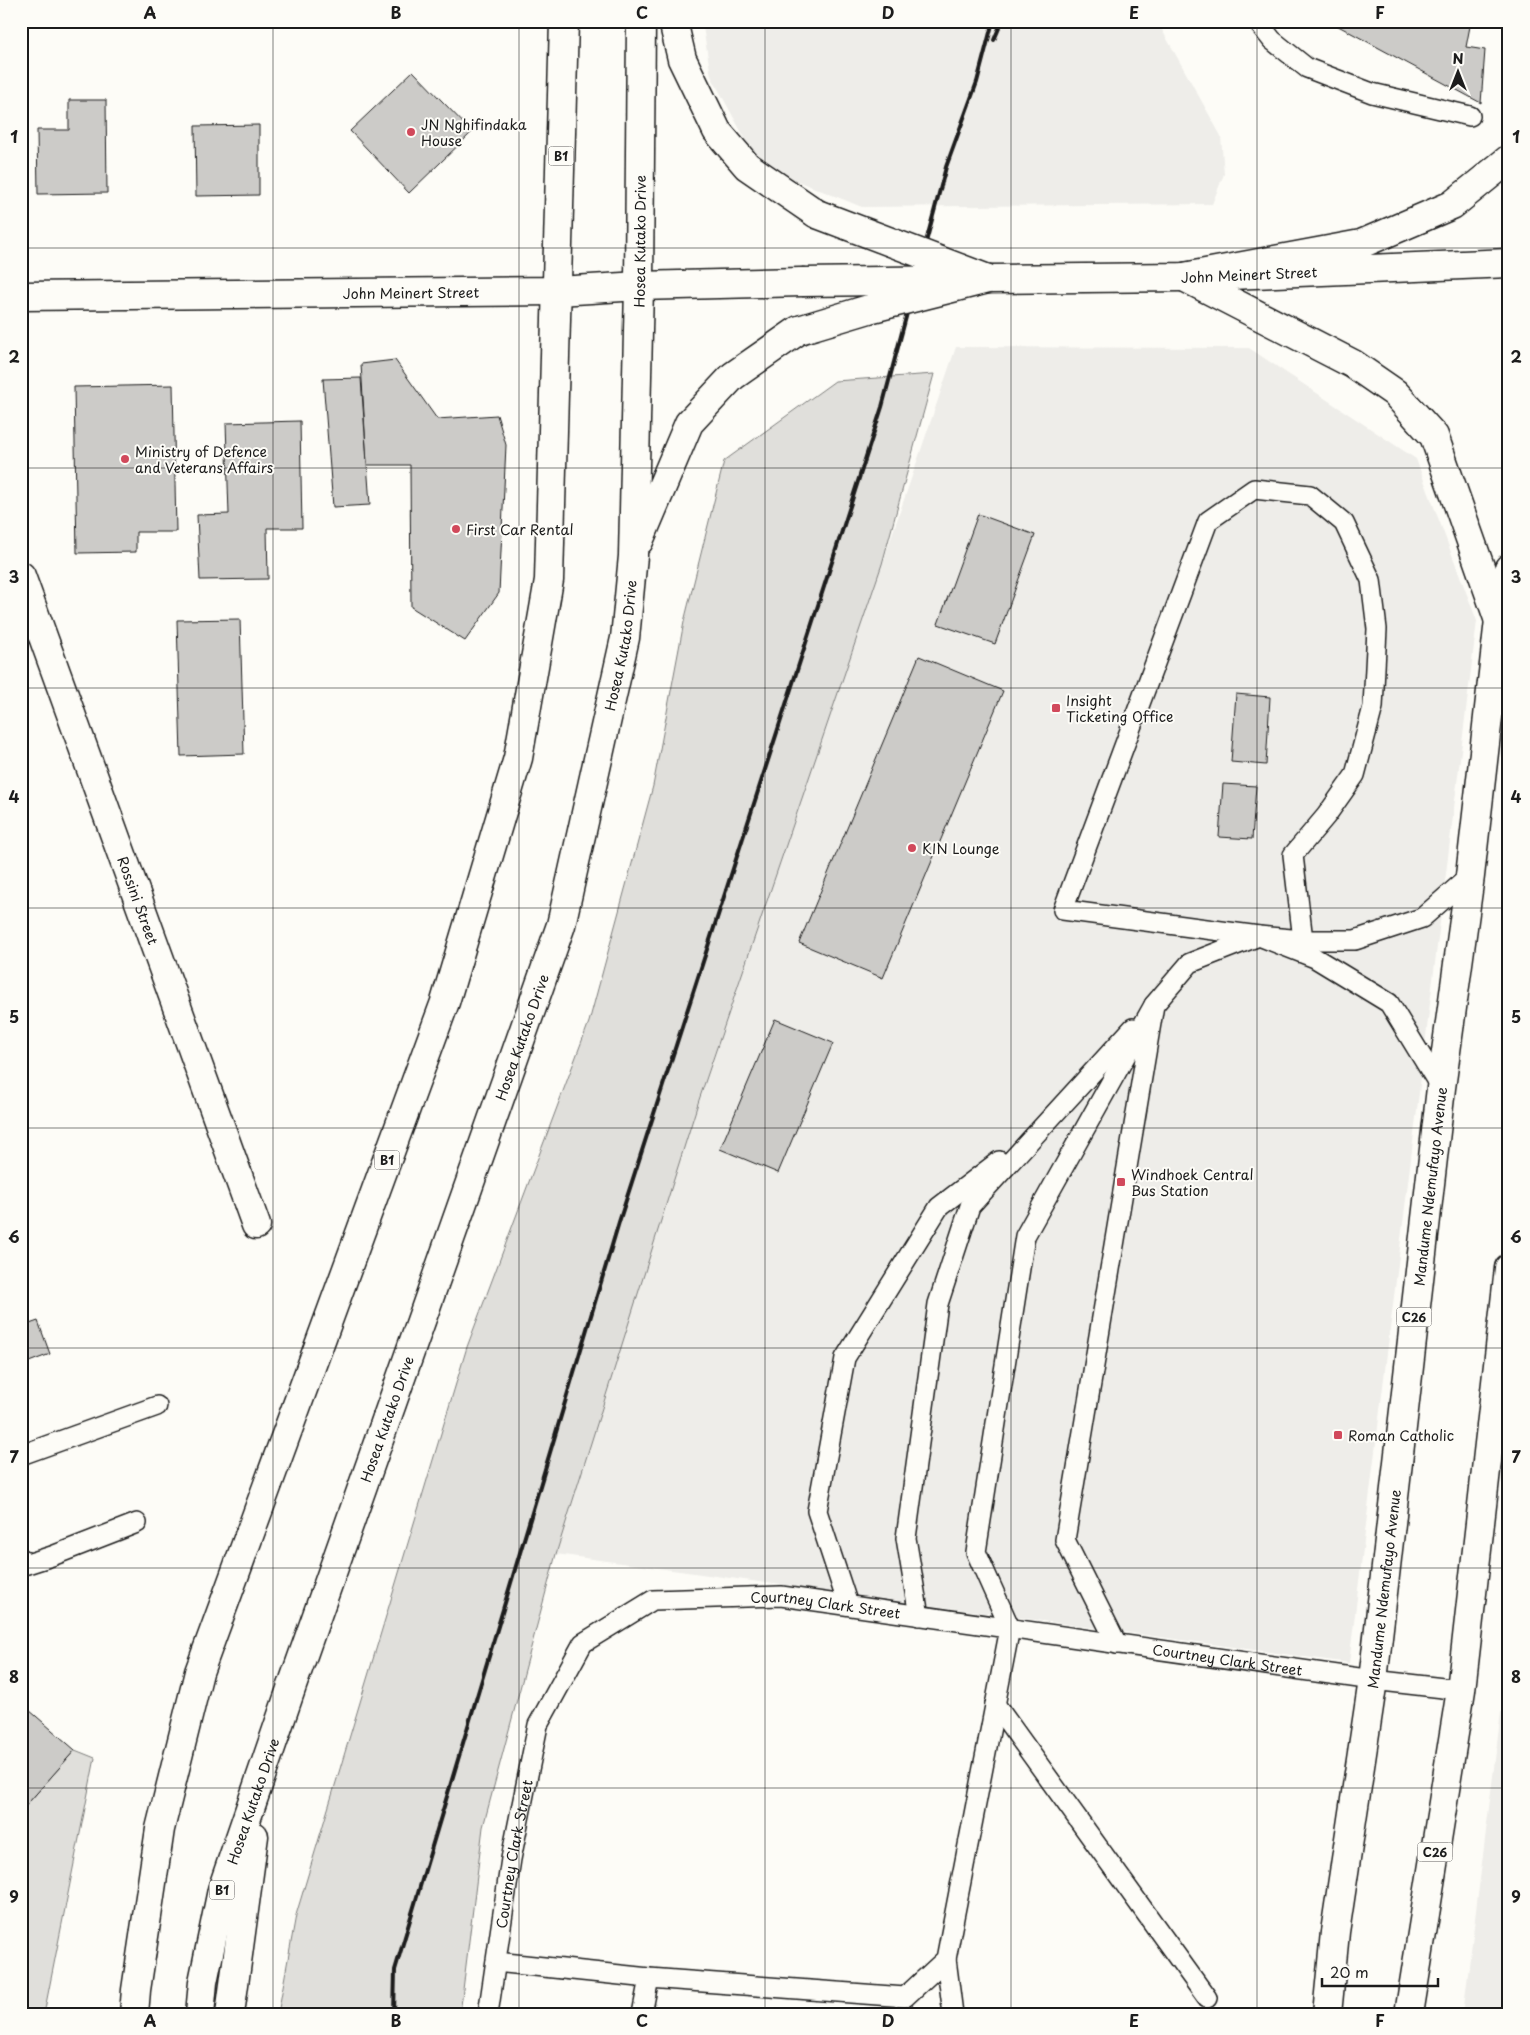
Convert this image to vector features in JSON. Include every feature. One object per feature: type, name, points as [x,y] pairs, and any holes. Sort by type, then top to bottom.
[{"type":"main road","name":"B1","points":[[132,2006],[160,1829],[199,1672],[445,1002],[518,758],[549,580],[564,21]]},
{"type":"main road","name":"Hosea Kutako Drive","points":[[200,2014],[203,1982],[222,1890],[295,1676],[561,926],[625,638],[633,556],[642,21]]},
{"type":"main road","points":[[673,21],[682,59],[717,131],[747,166],[817,214],[988,279]]},
{"type":"main road","points":[[1184,277],[1361,244],[1452,205],[1509,159]]},
{"type":"main road","name":"John Meinert Street","points":[[21,296],[558,291],[639,286],[802,282],[1184,277],[1509,263]]},
{"type":"main road","points":[[1184,277],[1354,364],[1395,393],[1434,436],[1499,620]]},
{"type":"main road","points":[[633,556],[689,423],[733,376],[799,330],[988,279]]},
{"type":"main road","name":"Mandume Ndemufayo Avenue","points":[[1327,2014],[1335,1932],[1373,1680],[1441,1088],[1470,876],[1499,620],[1509,568]]},
{"type":"main road","name":"Rossini Street","points":[[21,576],[256,1225]]},
{"type":"main road","name":"C26","points":[[1409,2014],[1461,1690],[1509,1268]]},
{"type":"main road","points":[[230,2014],[264,1770]]},
{"type":"lane","points":[[1258,21],[1272,40],[1307,68],[1372,93],[1470,116]]},
{"type":"lane","points":[[1303,940],[1293,855],[1326,816],[1355,775],[1373,707],[1377,629],[1371,580],[1344,523],[1310,495],[1254,489],[1208,521],[1063,910],[1259,936],[1303,940],[1355,940],[1422,918],[1470,876]]},
{"type":"lane","points":[[919,1616],[906,1538],[938,1304],[970,1206],[1154,1005],[1190,963],[1259,936],[1315,958],[1389,1003],[1441,1088]]},
{"type":"lane","points":[[953,2014],[946,1959],[1010,1628],[976,1552],[1025,1236],[1154,1005]]},
{"type":"lane","points":[[1117,1644],[1065,1540],[1154,1005]]},
{"type":"lane","points":[[848,1605],[817,1511],[845,1358],[939,1207],[1039,1130]]},
{"type":"lane","points":[[21,1455],[157,1406]]},
{"type":"lane","points":[[22,1564],[137,1523]]},
{"type":"lane","name":"Courtney Clark Street","points":[[488,2014],[510,1860],[538,1725],[583,1643],[653,1600],[781,1596],[1373,1680],[1461,1690]]},
{"type":"lane","points":[[995,1704],[1207,1998]]},
{"type":"lane","points":[[496,1962],[649,1978],[904,1997],[946,1959]]},
{"type":"lane","points":[[642,2014],[649,1978]]},
{"type":"shaded area","points":[[702,21],[1157,21],[1221,136],[1224,174],[1212,204],[862,207],[760,166],[711,76]]},
{"type":"shaded area","points":[[956,347],[1249,348],[1416,459],[1477,621],[1349,1663],[556,1554],[612,1357]]},
{"type":"shaded area","points":[[934,374],[882,564],[699,1100],[556,1554],[483,1827],[460,2014],[278,2014],[296,1915],[467,1347],[589,1022],[653,786],[684,622],[724,461],[835,381]]},
{"type":"shaded area","points":[[1501,1712],[1509,1713],[1509,2014],[1463,2014]]},
{"type":"shaded area","points":[[75,1750],[95,1758],[44,2014],[21,2014],[21,1811]]},
{"type":"building","points":[[1329,21],[1471,21],[1466,47],[1485,50],[1481,103]]},
{"type":"building","name":"JN Nghifindaka House","points":[[413,71],[472,132],[409,193],[350,131]]},
{"type":"building","points":[[69,100],[106,100],[107,193],[38,194],[37,130],[69,130]]},
{"type":"building","points":[[259,125],[259,195],[196,196],[195,126]]},
{"type":"building","name":"First Car Rental","points":[[395,360],[437,419],[497,415],[506,445],[499,593],[465,641],[411,607],[410,465],[367,465],[361,364]]},
{"type":"building","points":[[361,378],[370,505],[333,507],[323,379]]},
{"type":"building","name":"Ministry of Defence and Veterans Affairs","points":[[173,385],[176,532],[136,532],[136,552],[77,553],[74,387]]},
{"type":"building","points":[[300,421],[302,528],[267,528],[268,579],[200,580],[197,515],[229,514],[226,423]]},
{"type":"building","points":[[978,514],[1035,535],[995,644],[938,624]]},
{"type":"building","points":[[240,619],[244,754],[181,756],[177,620]]},
{"type":"building","points":[[919,656],[1003,691],[883,978],[799,943]]},
{"type":"building","points":[[1236,694],[1270,697],[1266,765],[1231,762]]},
{"type":"building","points":[[1223,784],[1256,786],[1252,839],[1219,837]]},
{"type":"building","points":[[775,1019],[833,1043],[778,1173],[720,1149]]},
{"type":"building","points":[[38,1321],[50,1354],[21,1365],[21,1327]]},
{"type":"building","points":[[21,1703],[75,1750],[21,1811]]},
{"type":"railway","points":[[394,2014],[395,1970],[619,1222],[882,407],[946,167],[977,82],[993,21]]},
{"type":"railway","points":[[994,40],[1002,21]]},
{"type":"place","name":"JN Nghifindaka House","points":[[411,132]]},
{"type":"place","name":"Ministry of Defence and Veterans Affairs","points":[[125,459]]},
{"type":"place","name":"First Car Rental","points":[[456,529]]},
{"type":"place","name":"Insight Ticketing Office","points":[[1056,708]]},
{"type":"place","name":"KIN Lounge","points":[[912,848]]},
{"type":"place","name":"Windhoek Central Bus Station","points":[[1121,1182]]},
{"type":"place","name":"Roman Catholic","points":[[1338,1435]]}]
